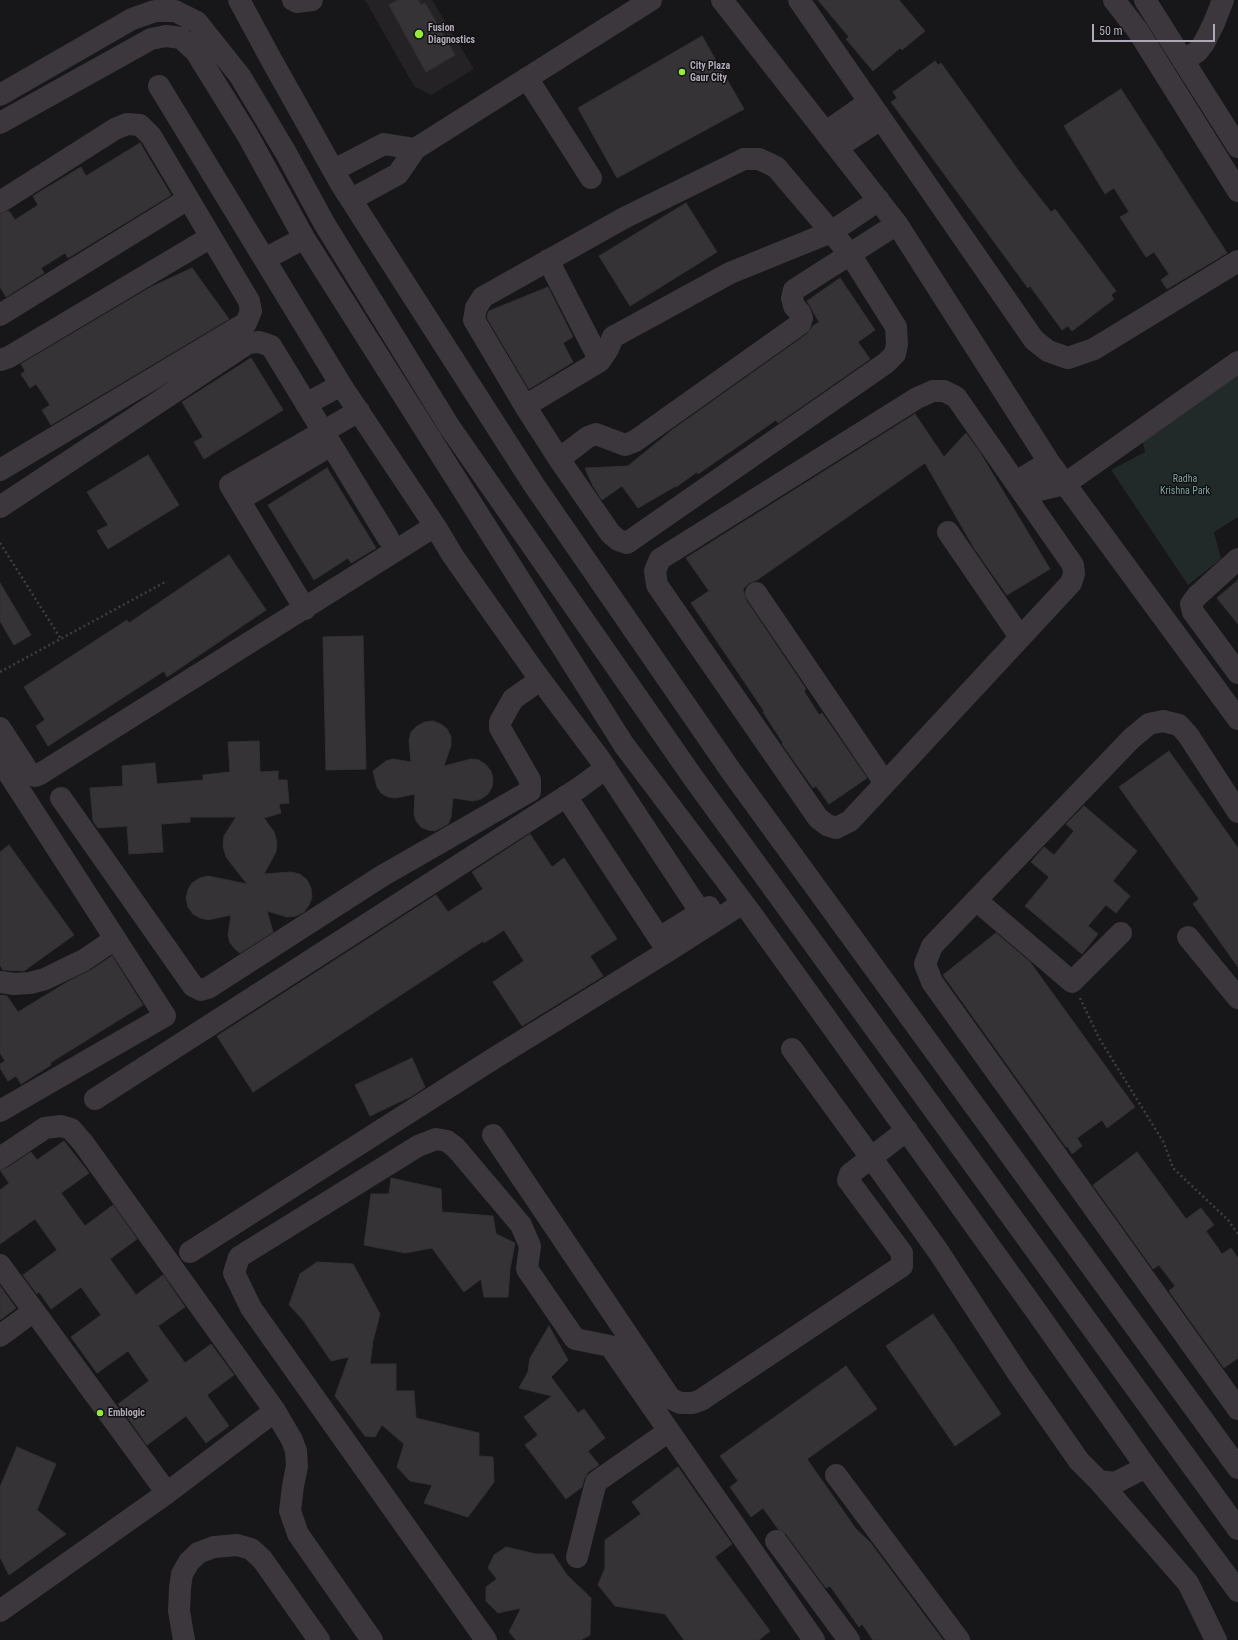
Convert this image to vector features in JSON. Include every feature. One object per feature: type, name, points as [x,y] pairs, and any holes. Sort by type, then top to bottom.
[{"type":"street","points":[[239,0],[334,170],[534,485],[731,771],[1238,1468]]},
{"type":"street","points":[[293,0],[297,2],[312,0]]},
{"type":"street","points":[[352,199],[398,174],[415,149],[650,0]]},
{"type":"street","points":[[722,0],[897,224],[1049,462],[1238,719]]},
{"type":"street","points":[[799,0],[1034,340],[1048,351],[1068,358],[1094,349],[1238,261]]},
{"type":"street","points":[[1114,0],[1138,31],[1238,191]]},
{"type":"street","points":[[1145,0],[1238,147]]},
{"type":"street","points":[[1183,61],[1198,51],[1204,43],[1214,24],[1223,0]]},
{"type":"street","points":[[173,6],[175,37]]},
{"type":"street","points":[[0,95],[132,19],[173,6],[197,22],[240,76],[286,153],[324,223],[449,426],[692,776],[1238,1529]]},
{"type":"street","points":[[0,123],[151,39],[166,36],[182,38],[196,52],[248,136],[304,238],[624,745],[739,897],[907,1130],[1146,1467],[1238,1591]]},
{"type":"street","points":[[213,80],[240,76],[272,61]]},
{"type":"street","points":[[528,78],[591,178]]},
{"type":"street","points":[[159,86],[341,385],[435,526],[452,556],[540,680],[602,763],[705,919]]},
{"type":"street","points":[[832,140],[875,111]]},
{"type":"street","points":[[0,202],[115,129],[127,124],[140,125],[151,136],[249,301],[251,311],[246,323],[0,470]]},
{"type":"street","points":[[334,170],[384,144],[415,149]]},
{"type":"street","points":[[744,159],[759,159],[776,167],[831,232],[850,254],[896,328],[897,344],[895,354],[886,363],[627,543],[618,540],[610,533],[559,460],[474,320],[476,308],[484,296],[624,218],[744,159]]},
{"type":"street","points":[[0,316],[188,199]]},
{"type":"street","points":[[525,406],[600,361],[608,349],[613,336],[730,273],[831,232],[879,200]]},
{"type":"street","points":[[559,460],[588,437],[596,434],[625,445],[635,441],[800,324],[802,318],[794,306],[792,298],[794,290],[897,224]]},
{"type":"street","points":[[0,360],[9,357],[210,237]]},
{"type":"street","points":[[265,260],[304,238]]},
{"type":"street","points":[[548,260],[600,361]]},
{"type":"street","points":[[0,507],[248,343],[259,342],[271,346],[388,538]]},
{"type":"street","points":[[1022,490],[1039,490],[1065,484],[1238,362]]},
{"type":"street","points":[[306,404],[341,385]]},
{"type":"street","points":[[933,391],[944,391],[956,397],[1022,490],[1073,565],[1074,574],[1071,583],[850,821],[836,828],[827,825],[818,818],[657,585],[655,571],[660,559],[917,398],[933,391]]},
{"type":"street","points":[[305,609],[230,485],[327,438],[359,411]]},
{"type":"street","points":[[1022,490],[1049,462]]},
{"type":"street","points":[[0,728],[30,774],[34,776],[40,774],[435,526]]},
{"type":"street","points":[[948,532],[1020,637]]},
{"type":"street","points":[[1238,559],[1197,596],[1191,604],[1193,612],[1238,674]]},
{"type":"street","points":[[756,593],[885,783]]},
{"type":"street","points":[[61,798],[193,986],[201,990],[208,988],[382,876],[530,791],[532,786],[530,780],[500,728],[500,722],[513,699],[540,680]]},
{"type":"street","points":[[1238,812],[1188,735],[1179,725],[1163,721],[1149,724],[1132,738],[932,946],[925,964],[932,982],[1238,1409]]},
{"type":"street","points":[[95,1099],[566,796],[624,745]]},
{"type":"street","points":[[0,1111],[165,1016],[3,769]]},
{"type":"street","points":[[566,796],[664,945]]},
{"type":"street","points":[[190,1252],[496,1057],[739,897]]},
{"type":"street","points":[[976,900],[1072,982],[1121,934]]},
{"type":"street","points":[[1188,938],[1238,998]]},
{"type":"street","points":[[0,982],[14,984],[45,980],[84,960],[115,939]]},
{"type":"street","points":[[792,1049],[938,1251],[1017,1372],[1074,1455],[1099,1481],[1188,1584],[1216,1640]]},
{"type":"street","points":[[0,1158],[45,1128],[61,1126],[71,1129],[275,1411],[292,1440],[296,1452],[297,1466],[290,1511],[298,1534],[372,1640]]},
{"type":"street","points":[[493,1135],[670,1398],[680,1403],[693,1403],[701,1400],[902,1266],[902,1253],[848,1180],[850,1174],[907,1130]]},
{"type":"street","points":[[486,1640],[251,1308],[234,1273],[239,1257],[418,1146],[436,1139],[447,1141],[456,1148],[521,1225],[530,1246],[526,1269],[575,1339],[610,1346],[814,1640]]},
{"type":"street","points":[[0,1265],[167,1493]]},
{"type":"street","points":[[0,1336],[34,1311]]},
{"type":"street","points":[[0,1611],[167,1493],[275,1411]]},
{"type":"street","points":[[1182,1450],[1210,1430]]},
{"type":"street","points":[[577,1557],[596,1482],[669,1431]]},
{"type":"street","points":[[1099,1481],[1115,1483],[1146,1467]]},
{"type":"street","points":[[836,1475],[959,1640]]},
{"type":"street","points":[[776,1541],[849,1640]]},
{"type":"street","points":[[184,1640],[179,1611],[182,1574],[198,1553],[214,1547],[237,1545],[251,1549],[262,1559],[315,1639]]},
{"type":"path","points":[[0,543],[61,639]]},
{"type":"path","points":[[0,672],[167,581]]},
{"type":"path","points":[[1072,982],[1099,1038],[1164,1142],[1173,1168],[1228,1220],[1238,1234]]},
{"type":"shaded area","name":"Fusion Diagnostics","points":[[365,0],[432,0],[474,69],[431,95],[414,86]]},
{"type":"green space","name":"Radha Krishna Park","points":[[1238,374],[1238,517],[1214,532],[1221,559],[1188,585],[1111,470],[1145,452],[1141,434]]},
{"type":"building","points":[[398,0],[418,0],[421,5],[425,3],[455,55],[426,72],[389,5]]},
{"type":"building","points":[[818,0],[899,0],[925,31],[902,50],[900,48],[873,71],[846,39],[849,37]]},
{"type":"building","name":"City Plaza Gaur City","points":[[702,36],[744,109],[617,178],[578,108]]},
{"type":"building","points":[[935,61],[938,65],[941,63],[1018,170],[1051,212],[1055,209],[1116,291],[1111,295],[1114,299],[1072,331],[1068,326],[1062,330],[1030,286],[1028,288],[891,102],[897,98],[893,92]]},
{"type":"building","points":[[1121,89],[1227,253],[1167,289],[1161,280],[1169,274],[1154,252],[1146,257],[1120,217],[1129,212],[1114,188],[1105,194],[1064,126]]},
{"type":"building","points":[[140,143],[171,195],[68,258],[65,253],[41,268],[44,273],[6,297],[0,287],[0,214],[9,211],[15,220],[38,205],[33,196],[81,167],[86,176]]},
{"type":"building","points":[[686,203],[717,252],[630,306],[599,256]]},
{"type":"building","points":[[192,268],[229,319],[51,425],[42,410],[50,405],[36,384],[30,388],[21,374],[25,371],[21,364],[151,287]]},
{"type":"building","points":[[840,278],[875,330],[858,342],[870,359],[778,423],[776,420],[698,474],[697,472],[676,487],[638,508],[622,486],[602,500],[593,486],[585,468],[628,466],[672,430],[807,334],[813,326],[819,322],[807,301]]},
{"type":"building","points":[[548,287],[573,337],[563,343],[573,362],[529,389],[487,318],[489,311]]},
{"type":"building","points":[[251,358],[283,410],[204,459],[194,442],[203,437],[182,402]]},
{"type":"building","points":[[915,414],[944,457],[966,433],[979,451],[1050,569],[1007,595],[974,548],[925,463],[757,580],[749,583],[743,589],[746,600],[806,689],[804,691],[819,715],[822,713],[867,778],[829,804],[816,786],[813,788],[782,744],[783,743],[763,712],[764,711],[691,603],[709,591],[686,558]]},
{"type":"building","points":[[148,455],[179,505],[108,549],[97,531],[108,525],[87,492]]},
{"type":"building","points":[[327,468],[376,548],[351,563],[348,558],[314,580],[268,505]]},
{"type":"building","points":[[229,555],[266,610],[167,677],[164,671],[48,746],[36,726],[45,720],[24,687],[127,620],[129,623]]},
{"type":"building","points":[[1238,580],[1238,624],[1217,598]]},
{"type":"building","points":[[0,583],[31,635],[14,645],[0,621]]},
{"type":"building","points":[[363,636],[366,769],[326,770],[323,637]]},
{"type":"building","points":[[433,721],[441,724],[447,729],[451,737],[451,745],[444,766],[471,759],[479,760],[491,771],[493,779],[492,787],[488,794],[481,799],[473,801],[453,798],[451,817],[448,824],[435,831],[421,827],[416,821],[414,814],[415,794],[395,798],[388,797],[381,793],[377,787],[373,771],[386,761],[393,759],[411,762],[409,740],[411,732],[417,726],[425,722]]},
{"type":"building","points":[[259,741],[260,772],[278,771],[278,780],[287,780],[289,803],[279,804],[281,813],[264,818],[274,832],[277,842],[276,852],[264,874],[291,872],[300,874],[307,880],[311,888],[312,897],[304,912],[296,916],[287,917],[267,911],[273,932],[240,953],[230,943],[228,935],[231,915],[208,920],[200,918],[193,914],[188,907],[186,898],[192,883],[200,878],[208,876],[247,884],[226,857],[223,846],[224,836],[236,817],[190,817],[190,822],[161,824],[163,852],[129,854],[127,826],[98,828],[93,821],[90,788],[123,786],[122,766],[155,763],[157,784],[203,780],[203,775],[230,772],[228,742]]},
{"type":"building","points":[[1169,751],[1238,848],[1238,967],[1193,904],[1199,899],[1119,787]]},
{"type":"building","points":[[1084,806],[1137,851],[1113,881],[1130,896],[1116,913],[1106,905],[1088,926],[1098,934],[1082,954],[1025,906],[1049,877],[1031,862],[1044,847],[1054,855],[1074,831],[1066,824]]},
{"type":"building","points":[[530,834],[552,867],[564,858],[617,939],[590,956],[603,976],[522,1026],[493,982],[524,961],[504,930],[484,943],[483,941],[253,1092],[217,1036],[436,895],[448,912],[483,889],[472,872]]},
{"type":"building","points":[[9,845],[74,935],[24,971],[3,970],[0,965],[0,852]]},
{"type":"building","points":[[996,933],[1030,962],[1135,1107],[1107,1128],[1102,1120],[1077,1138],[1082,1146],[1072,1154],[943,975]]},
{"type":"building","points":[[112,956],[143,1005],[50,1063],[51,1065],[21,1084],[16,1076],[8,1081],[0,1068],[0,1064],[5,1061],[0,1053],[0,995],[7,996],[18,1012],[69,981],[91,970]]},
{"type":"building","points":[[412,1058],[425,1087],[412,1096],[370,1116],[355,1085]]},
{"type":"building","points":[[64,1141],[89,1173],[61,1193],[85,1226],[113,1205],[137,1239],[110,1259],[136,1295],[163,1275],[185,1307],[158,1326],[185,1363],[211,1344],[234,1375],[207,1395],[229,1426],[206,1443],[186,1416],[147,1445],[118,1404],[149,1381],[128,1351],[97,1373],[71,1337],[101,1315],[81,1287],[51,1309],[39,1292],[37,1294],[23,1275],[57,1250],[35,1219],[0,1244],[0,1190],[9,1183],[0,1170],[7,1168],[31,1152],[37,1160]]},
{"type":"building","points":[[1137,1152],[1186,1219],[1201,1208],[1214,1225],[1206,1231],[1222,1254],[1231,1248],[1238,1258],[1238,1358],[1224,1368],[1169,1291],[1175,1286],[1159,1265],[1153,1269],[1093,1185]]},
{"type":"building","points":[[391,1178],[441,1189],[442,1212],[493,1216],[496,1234],[515,1243],[510,1269],[508,1297],[484,1297],[481,1279],[464,1292],[432,1248],[405,1253],[364,1245],[371,1194],[389,1194]]},
{"type":"building","points":[[317,1262],[353,1264],[380,1314],[373,1341],[370,1364],[396,1364],[396,1391],[414,1391],[416,1418],[479,1433],[479,1456],[493,1457],[494,1482],[468,1517],[424,1503],[432,1485],[410,1481],[397,1467],[404,1444],[382,1425],[375,1437],[365,1436],[335,1396],[349,1357],[331,1361],[303,1320],[289,1305],[300,1274]]},
{"type":"building","points":[[0,1286],[16,1308],[0,1320]]},
{"type":"building","points":[[933,1314],[1001,1414],[955,1446],[886,1346]]},
{"type":"building","points":[[549,1326],[568,1360],[551,1377],[578,1413],[584,1409],[605,1438],[588,1451],[599,1465],[588,1472],[582,1487],[566,1499],[525,1445],[538,1435],[524,1417],[552,1396],[519,1388],[528,1372],[530,1358]]},
{"type":"building","points":[[846,1366],[877,1409],[807,1459],[856,1529],[870,1542],[943,1640],[873,1640],[862,1624],[859,1627],[830,1586],[826,1588],[786,1534],[778,1529],[763,1508],[751,1517],[730,1487],[738,1481],[720,1456]]},
{"type":"building","points":[[17,1447],[56,1464],[37,1510],[66,1534],[9,1575],[0,1557],[0,1487]]},
{"type":"building","points":[[678,1467],[732,1544],[715,1557],[770,1631],[759,1640],[684,1640],[665,1614],[615,1606],[598,1585],[605,1568],[605,1540],[641,1514],[632,1502]]},
{"type":"building","points":[[506,1547],[536,1554],[553,1554],[567,1575],[591,1598],[590,1635],[581,1640],[516,1640],[509,1632],[521,1608],[498,1613],[486,1601],[486,1587],[497,1579],[488,1568],[494,1555]]},
{"type":"place","name":"Fusion Diagnostics","points":[[419,34]]},
{"type":"place","name":"City Plaza Gaur City","points":[[682,72]]},
{"type":"place","name":"Emblogic","points":[[100,1413]]}]
